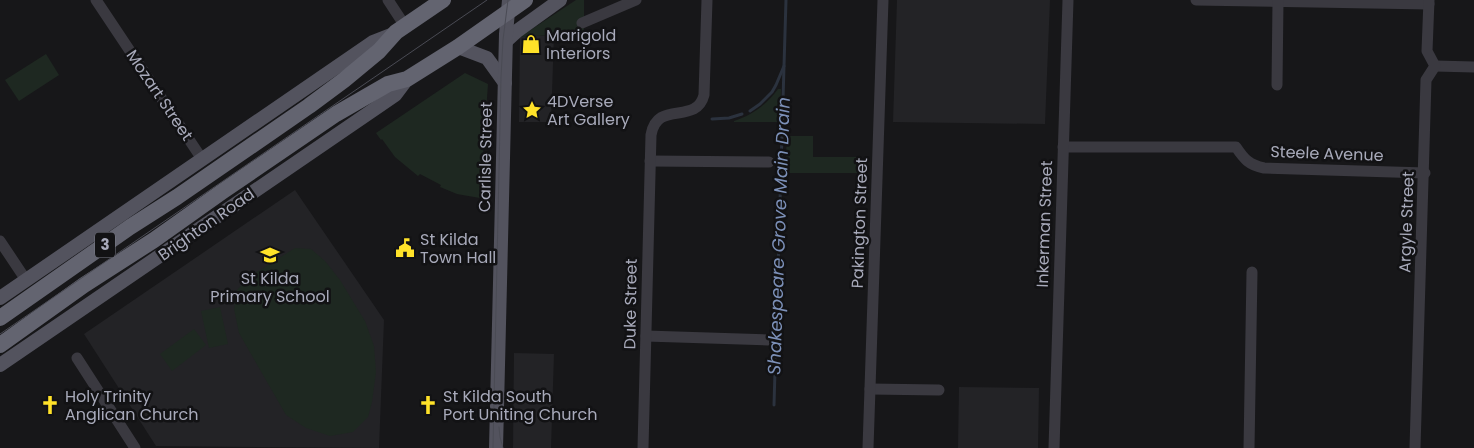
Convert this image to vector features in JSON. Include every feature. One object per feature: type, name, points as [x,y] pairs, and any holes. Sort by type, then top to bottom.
[{"type":"highway","name":"3","points":[[0,318],[309,106],[379,51],[400,29],[443,0]]},
{"type":"highway","name":"3","points":[[507,8],[525,0]]},
{"type":"highway","name":"Brighton Road","points":[[0,345],[84,285],[154,240],[336,114],[388,84],[407,79],[458,47],[507,8]]},
{"type":"highway","name":"Mozart Street","points":[[211,173],[223,191]]},
{"type":"main road","points":[[506,41],[517,30],[560,0]]},
{"type":"main road","name":"Carlisle Street","points":[[496,448],[507,8]]},
{"type":"main road","points":[[0,298],[312,83],[373,42],[400,29]]},
{"type":"main road","points":[[458,47],[487,58],[505,82]]},
{"type":"main road","name":"Brighton Road","points":[[0,365],[395,94],[407,79]]},
{"type":"main road","points":[[312,83],[344,80]]},
{"type":"main road","points":[[336,114],[346,128]]},
{"type":"main road","name":"Mozart Street","points":[[202,159],[211,173]]},
{"type":"main road","points":[[26,348],[40,317]]},
{"type":"street","name":"Mozart Street","points":[[96,0],[202,159]]},
{"type":"street","points":[[388,0],[400,29]]},
{"type":"street","points":[[582,22],[636,0]]},
{"type":"street","name":"Duke Street","points":[[643,448],[650,135],[658,119],[689,111],[699,106],[702,101],[704,95],[706,0]]},
{"type":"street","name":"Pakington Street","points":[[868,448],[883,0]]},
{"type":"street","name":"Inkerman Street","points":[[1054,448],[1068,0]]},
{"type":"street","points":[[1196,0],[1429,2],[1427,52],[1435,66],[1474,67]]},
{"type":"street","points":[[1277,86],[1278,1]]},
{"type":"street","name":"Argyle Street","points":[[1415,448],[1426,80],[1435,66]]},
{"type":"street","name":"Steele Avenue","points":[[1063,147],[1236,147],[1246,161],[1264,168],[1424,173]]},
{"type":"street","points":[[650,160],[769,162]]},
{"type":"street","points":[[0,241],[26,280]]},
{"type":"street","points":[[1249,448],[1252,272]]},
{"type":"street","points":[[646,336],[768,340]]},
{"type":"street","points":[[77,358],[135,448]]},
{"type":"street","points":[[870,389],[939,390]]},
{"type":"shaded area","points":[[576,0],[584,0],[584,33],[520,37]]},
{"type":"shaded area","points":[[897,0],[1050,0],[1045,124],[893,122]]},
{"type":"shaded area","points":[[554,35],[551,122],[519,122],[520,37]]},
{"type":"shaded area","points":[[46,54],[59,75],[19,101],[5,80]]},
{"type":"shaded area","points":[[465,73],[488,84],[480,198],[457,194],[440,187],[441,185],[420,174],[418,176],[395,157],[376,133]]},
{"type":"shaded area","points":[[778,89],[781,89],[780,122],[734,122],[759,108]]},
{"type":"shaded area","points":[[787,136],[813,136],[813,157],[859,157],[859,173],[785,173]]},
{"type":"shaded area","name":"St Kilda Primary School","points":[[295,190],[384,320],[379,448],[156,446],[84,334]]},
{"type":"shaded area","points":[[295,248],[311,249],[325,261],[340,280],[365,321],[374,346],[376,372],[372,402],[368,417],[353,432],[330,436],[306,428],[286,415],[239,333],[234,309],[237,290],[249,277]]},
{"type":"shaded area","points":[[220,307],[228,344],[209,348],[201,311]]},
{"type":"shaded area","points":[[194,329],[206,345],[172,371],[160,354]]},
{"type":"shaded area","points":[[514,353],[554,354],[551,448],[513,448]]},
{"type":"shaded area","points":[[959,387],[1039,388],[1038,448],[958,448]]},
{"type":"waterway","name":"Shakespeare Grove Main Drain","points":[[750,111],[772,92],[784,66],[786,0]]},
{"type":"waterway","name":"Shakespeare Grove Main Drain","points":[[774,405],[784,66]]},
{"type":"waterway","points":[[712,119],[729,118],[742,114]]},
{"type":"tram line","points":[[0,334],[487,0]]},
{"type":"tram line","points":[[493,448],[501,77],[508,0]]},
{"type":"tram line","points":[[499,427],[503,448]]},
{"type":"place","name":"Marigold Interiors","points":[[531,44]]},
{"type":"place","name":"4DVerse Art Gallery","points":[[532,110]]},
{"type":"place","name":"St Kilda Town Hall","points":[[405,248]]},
{"type":"place","name":"St Kilda Primary School","points":[[270,255]]},
{"type":"place","name":"Holy Trinity Anglican Church","points":[[50,405]]},
{"type":"place","name":"St Kilda South Port Uniting Church","points":[[428,405]]}]
